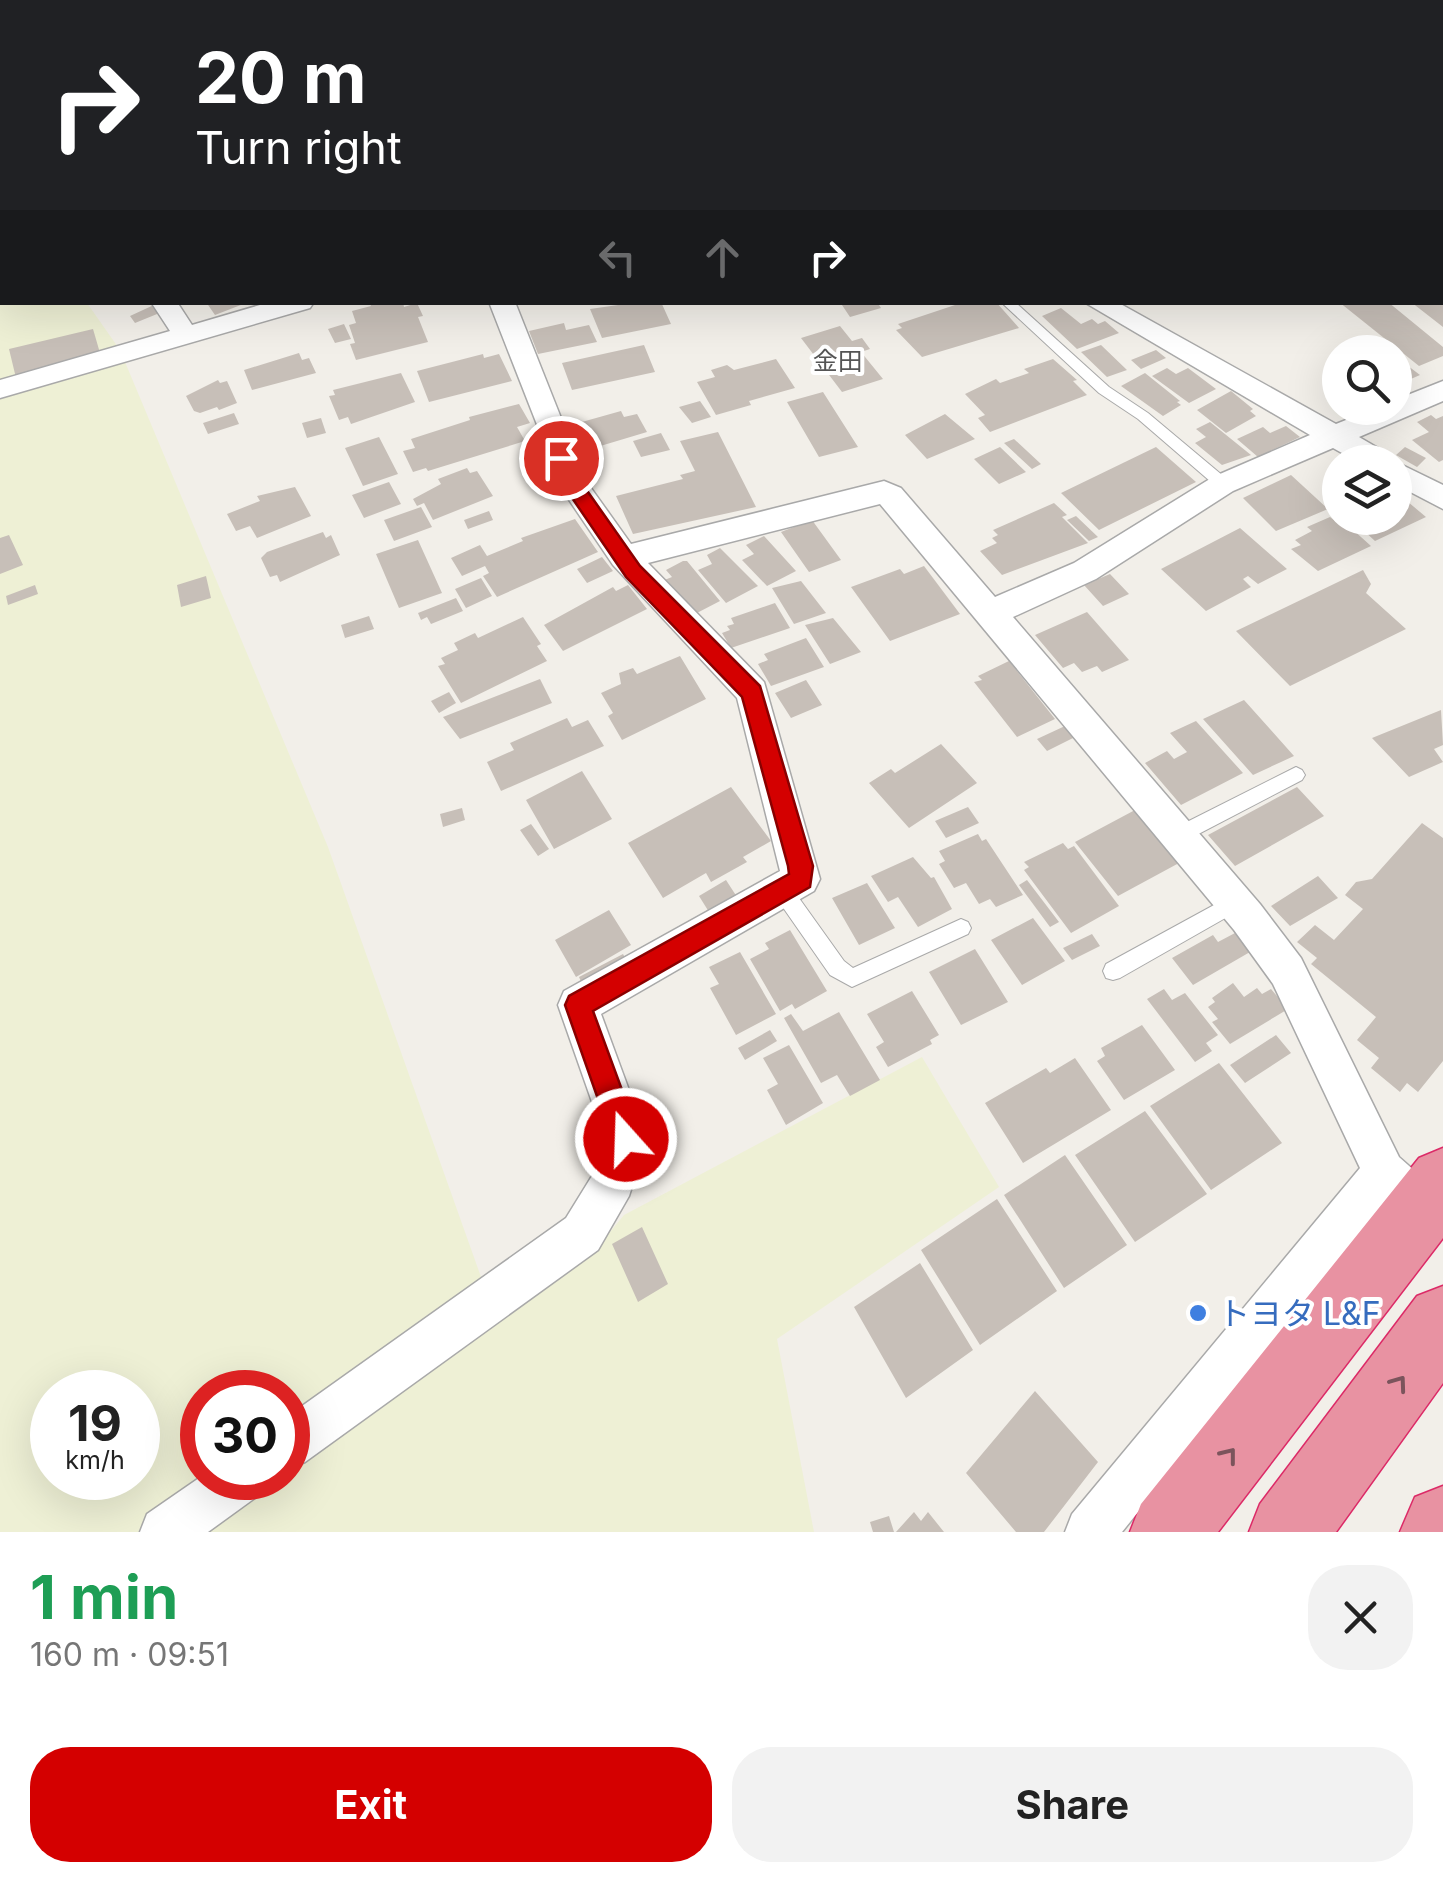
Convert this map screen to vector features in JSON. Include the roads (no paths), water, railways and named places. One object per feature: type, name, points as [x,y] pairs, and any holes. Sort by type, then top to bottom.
[{"type":"highway","points":[[1169,1532],[1417,1186]]},
{"type":"highway","points":[[1288,1532],[1443,1322]]},
{"type":"highway","points":[[1438,1532],[1443,1525]]},
{"type":"street","points":[[166,305],[186,337]]},
{"type":"street","points":[[0,389],[291,305]]},
{"type":"street","points":[[310,1429],[582,1234],[614,1181],[626,1139],[578,1005],[801,879],[752,692],[624,558],[573,484],[503,305]]},
{"type":"street","points":[[1109,309],[1135,305]]},
{"type":"street","points":[[1109,309],[1349,445]]},
{"type":"street","points":[[990,613],[1085,572],[1223,484],[1443,390]]},
{"type":"street","points":[[1412,481],[1443,498]]},
{"type":"street","points":[[624,558],[884,492],[1236,902],[1287,971],[1417,1186],[1090,1532]]},
{"type":"street","points":[[165,1532],[211,1500]]},
{"type":"lane","points":[[1010,305],[1104,390],[1143,416],[1223,484]]},
{"type":"lane","points":[[1179,836],[1296,775]]},
{"type":"lane","points":[[782,890],[836,968],[852,978],[961,928]]},
{"type":"lane","points":[[1113,971],[1236,902]]},
{"type":"place","name":"トヨタ L&F","points":[[1198,1313]]},
{"type":"district","name":"金田","points":[[838,361]]}]
